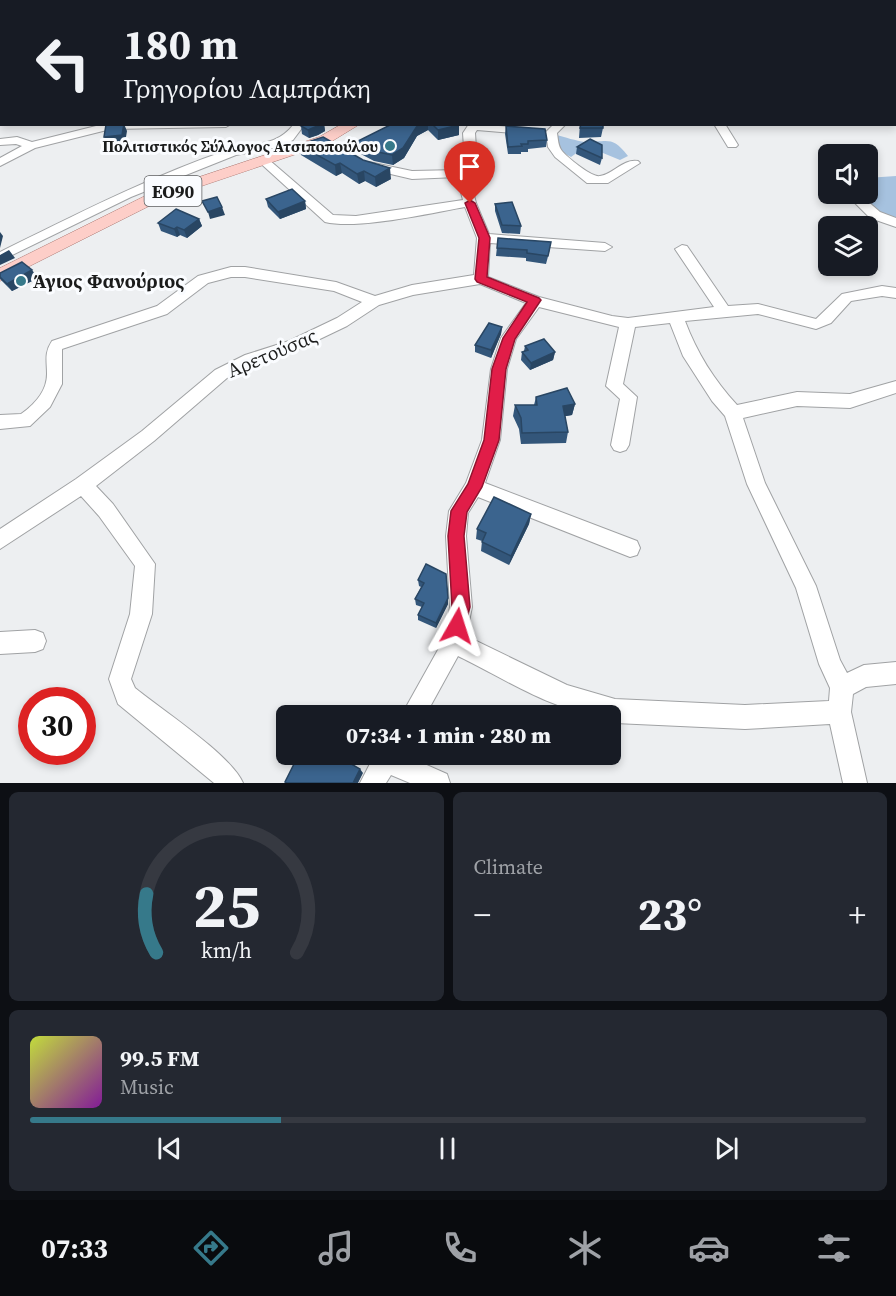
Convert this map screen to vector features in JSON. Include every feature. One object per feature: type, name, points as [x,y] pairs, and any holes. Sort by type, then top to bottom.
[{"type":"main road","name":"ΕΟ90","points":[[0,275],[157,196],[328,142],[350,126]]},
{"type":"street","points":[[0,163],[31,146],[84,128],[113,126]]},
{"type":"street","points":[[0,257],[138,190],[233,152],[275,145],[289,138],[298,126]]},
{"type":"street","points":[[360,160],[369,166],[411,176],[462,173],[471,163],[469,133],[474,126]]},
{"type":"street","points":[[486,126],[551,132],[558,126]]},
{"type":"street","points":[[720,126],[732,145]]},
{"type":"street","points":[[551,132],[554,147],[560,155],[591,180],[604,180],[634,163]]},
{"type":"street","points":[[0,142],[17,140],[31,146]]},
{"type":"street","points":[[264,161],[330,219],[356,220],[470,203]]},
{"type":"street","points":[[462,173],[470,203],[484,238],[481,279],[535,300],[612,321],[628,323],[724,311],[769,310],[816,324],[825,323],[842,300],[847,297],[882,291],[896,293]]},
{"type":"street","points":[[864,204],[875,214],[896,223]]},
{"type":"street","points":[[484,238],[605,248]]},
{"type":"street","points":[[682,249],[724,311]]},
{"type":"street","points":[[0,422],[24,421],[48,395],[55,381],[52,352],[57,345],[162,310],[203,279],[231,272],[245,272],[336,287],[374,301]]},
{"type":"street","name":"Αρετούσας","points":[[0,540],[83,485],[148,436],[221,374],[250,359],[294,345],[342,322],[374,301],[412,290],[481,279]]},
{"type":"street","points":[[418,705],[453,642],[461,607],[456,536],[459,511],[474,487],[491,440],[499,369],[509,338],[535,300]]},
{"type":"street","points":[[676,318],[689,352],[718,396],[733,413],[756,484],[806,586],[830,664],[842,687],[839,712],[855,783]]},
{"type":"street","points":[[620,445],[629,397],[614,386],[628,323]]},
{"type":"street","points":[[733,413],[797,399],[850,401],[896,387]]},
{"type":"street","points":[[83,485],[106,510],[146,564],[141,614],[120,680],[126,696],[215,766],[231,783]]},
{"type":"street","points":[[474,487],[630,548]]},
{"type":"street","points":[[0,643],[35,641]]},
{"type":"street","points":[[453,642],[564,696],[615,711],[745,717],[839,712]]},
{"type":"street","points":[[842,687],[864,676],[896,673]]},
{"type":"street","points":[[372,783],[383,765]]},
{"type":"street","points":[[403,765],[438,783]]},
{"type":"shaded area","points":[[556,135],[585,142],[613,142],[628,156],[620,160],[586,146],[571,157],[560,149]]},
{"type":"shaded area","points":[[896,176],[896,218],[877,212],[868,204],[878,204],[878,177]]},
{"type":"building","points":[[106,126],[124,126],[122,135],[104,137]]},
{"type":"building","points":[[301,126],[317,126],[308,130]]},
{"type":"building","points":[[388,126],[417,126],[403,148],[392,155],[373,151],[356,142]]},
{"type":"building","points":[[434,126],[455,126],[438,130]]},
{"type":"building","points":[[506,126],[545,129],[547,140],[528,141],[528,144],[521,144],[522,146],[508,147]]},
{"type":"building","points":[[580,126],[603,126],[603,128],[580,128]]},
{"type":"building","points":[[323,137],[363,160],[390,168],[375,177],[364,171],[357,174],[340,163],[335,165],[299,145]]},
{"type":"building","points":[[590,139],[602,145],[602,158],[577,147]]},
{"type":"building","points":[[292,189],[305,201],[278,212],[266,199]]},
{"type":"building","points":[[217,197],[222,207],[208,212],[202,201]]},
{"type":"building","points":[[512,202],[521,226],[502,225],[495,204]]},
{"type":"building","points":[[176,209],[199,219],[184,230],[158,223]]},
{"type":"building","points":[[498,238],[551,242],[548,256],[527,253],[527,250],[497,248]]},
{"type":"building","points":[[22,262],[32,270],[7,284],[0,277],[0,273]]},
{"type":"building","points":[[489,323],[502,327],[491,350],[475,345]]},
{"type":"building","points":[[544,339],[555,352],[531,363],[522,352],[528,350],[525,346]]},
{"type":"building","points":[[567,388],[575,404],[563,406],[568,432],[522,433],[521,418],[515,405],[537,405],[536,397]]},
{"type":"building","points":[[494,497],[531,514],[511,556],[482,542],[486,533],[477,529]]},
{"type":"building","points":[[426,564],[446,574],[448,598],[436,623],[418,615],[424,603],[415,599],[424,583],[418,580]]},
{"type":"building","points":[[294,765],[353,765],[360,769],[353,783],[285,782]]},
{"type":"place","name":"Πολιτιστικός Σύλλογος Ατσιποπούλου","points":[[390,146]]},
{"type":"place","name":"Άγιος Φανούριος","points":[[21,281]]},
{"type":"route","points":[[457,626],[461,607],[456,536],[459,511],[474,487],[491,440],[499,369],[509,338],[535,300],[481,279],[484,238],[470,203]]}]
